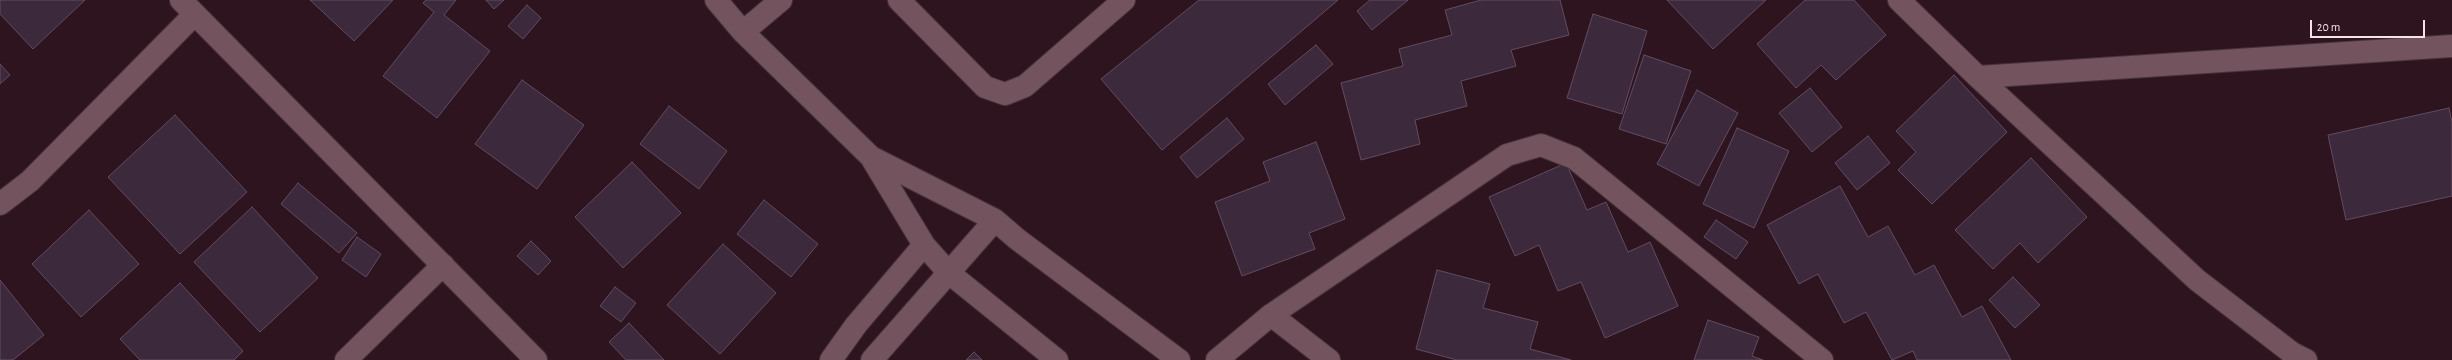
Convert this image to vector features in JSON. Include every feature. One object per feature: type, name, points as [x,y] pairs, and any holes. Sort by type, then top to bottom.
[{"type":"street","points":[[716,0],[743,32],[871,157],[924,245],[949,273],[1057,360]]},
{"type":"street","points":[[743,32],[781,0]]},
{"type":"street","points":[[899,0],[985,87],[1005,94],[1025,86],[1124,0]]},
{"type":"street","points":[[1898,0],[1978,77],[2198,280],[2292,353],[2306,360]]},
{"type":"street","points":[[0,204],[30,181],[187,7],[536,360]]},
{"type":"street","points":[[1978,77],[2452,46]]},
{"type":"street","points":[[1217,360],[1271,315],[1507,155],[1541,145],[1574,158],[1822,360]]},
{"type":"street","points":[[871,157],[995,220],[1017,239],[1179,360]]},
{"type":"street","points":[[872,360],[995,220]]},
{"type":"street","points":[[831,360],[856,325],[924,245]]},
{"type":"street","points":[[346,360],[443,266]]},
{"type":"street","points":[[1271,315],[1330,360]]},
{"type":"building","points":[[0,0],[85,0],[33,49],[0,14]]},
{"type":"building","points":[[310,0],[393,0],[354,41]]},
{"type":"building","points":[[426,0],[456,0],[444,15],[490,51],[437,118],[383,76],[434,12],[423,3]]},
{"type":"building","points":[[486,0],[504,0],[494,9]]},
{"type":"building","points":[[1199,0],[1338,0],[1162,150],[1101,79]]},
{"type":"building","points":[[1370,0],[1408,0],[1372,30],[1357,11]]},
{"type":"building","points":[[1481,0],[1560,0],[1569,35],[1511,50],[1516,66],[1461,81],[1467,106],[1415,120],[1420,144],[1361,160],[1341,83],[1403,66],[1399,49],[1452,35],[1445,10]]},
{"type":"building","points":[[1667,0],[1766,0],[1713,49]]},
{"type":"building","points":[[1805,0],[1854,0],[1886,35],[1836,80],[1821,65],[1796,88],[1757,44]]},
{"type":"building","points":[[527,5],[541,18],[523,39],[508,26]]},
{"type":"building","points":[[1593,14],[1647,31],[1622,114],[1567,98]]},
{"type":"building","points":[[1316,45],[1333,64],[1285,105],[1268,84]]},
{"type":"building","points":[[1644,55],[1691,71],[1666,144],[1619,129]]},
{"type":"building","points":[[0,64],[10,75],[0,84]]},
{"type":"building","points":[[1954,75],[2007,132],[1932,204],[1898,170],[1916,152],[1896,131]]},
{"type":"building","points":[[522,80],[584,125],[537,189],[475,144]]},
{"type":"building","points":[[1810,88],[1842,127],[1812,152],[1779,113]]},
{"type":"building","points":[[1697,90],[1738,113],[1699,186],[1657,164]]},
{"type":"building","points":[[669,106],[727,151],[699,189],[640,144]]},
{"type":"building","points":[[2449,108],[2452,122],[2452,196],[2346,220],[2328,135]]},
{"type":"building","points":[[175,115],[247,192],[180,254],[108,177]]},
{"type":"building","points":[[1227,118],[1244,139],[1197,178],[1180,157]]},
{"type":"building","points":[[1737,128],[1789,151],[1754,228],[1703,204]]},
{"type":"building","points":[[1868,136],[1890,163],[1857,190],[1835,163]]},
{"type":"building","points":[[1316,142],[1345,219],[1309,233],[1315,249],[1242,276],[1215,202],[1270,181],[1263,162]]},
{"type":"building","points":[[2031,158],[2087,217],[2038,263],[2020,243],[1993,269],[1955,230]]},
{"type":"building","points":[[632,162],[681,213],[623,268],[575,217]]},
{"type":"building","points":[[1566,163],[1587,210],[1606,202],[1628,252],[1650,242],[1678,306],[1605,338],[1581,282],[1558,291],[1539,245],[1515,256],[1489,197]]},
{"type":"building","points":[[298,183],[357,233],[339,253],[281,204]]},
{"type":"building","points":[[1840,186],[1868,237],[1888,226],[1915,275],[1934,265],[1962,317],[1982,306],[2011,360],[1917,360],[1913,351],[1892,360],[1866,312],[1844,323],[1818,274],[1799,284],[1767,225]]},
{"type":"building","points":[[764,200],[818,244],[791,277],[737,234]]},
{"type":"building","points":[[252,207],[318,278],[260,332],[194,262]]},
{"type":"building","points":[[89,210],[139,264],[81,317],[32,264]]},
{"type":"building","points":[[1716,220],[1748,242],[1736,259],[1704,237]]},
{"type":"building","points":[[357,237],[381,254],[366,277],[342,260]]},
{"type":"building","points":[[531,241],[551,261],[538,275],[517,256]]},
{"type":"building","points":[[723,244],[776,293],[720,354],[667,305]]},
{"type":"building","points":[[1437,270],[1490,284],[1483,308],[1538,322],[1530,349],[1571,360],[1457,360],[1416,349]]},
{"type":"building","points":[[2013,277],[2040,305],[2015,328],[1989,300]]},
{"type":"building","points":[[0,280],[44,335],[13,360],[0,360]]},
{"type":"building","points":[[180,283],[243,351],[234,360],[140,360],[120,339]]},
{"type":"building","points":[[615,287],[636,303],[621,322],[600,306]]},
{"type":"building","points":[[1708,320],[1759,337],[1752,356],[1763,360],[1694,360]]},
{"type":"building","points":[[629,323],[664,360],[626,360],[609,342]]},
{"type":"building","points":[[974,352],[982,360],[966,360]]}]
